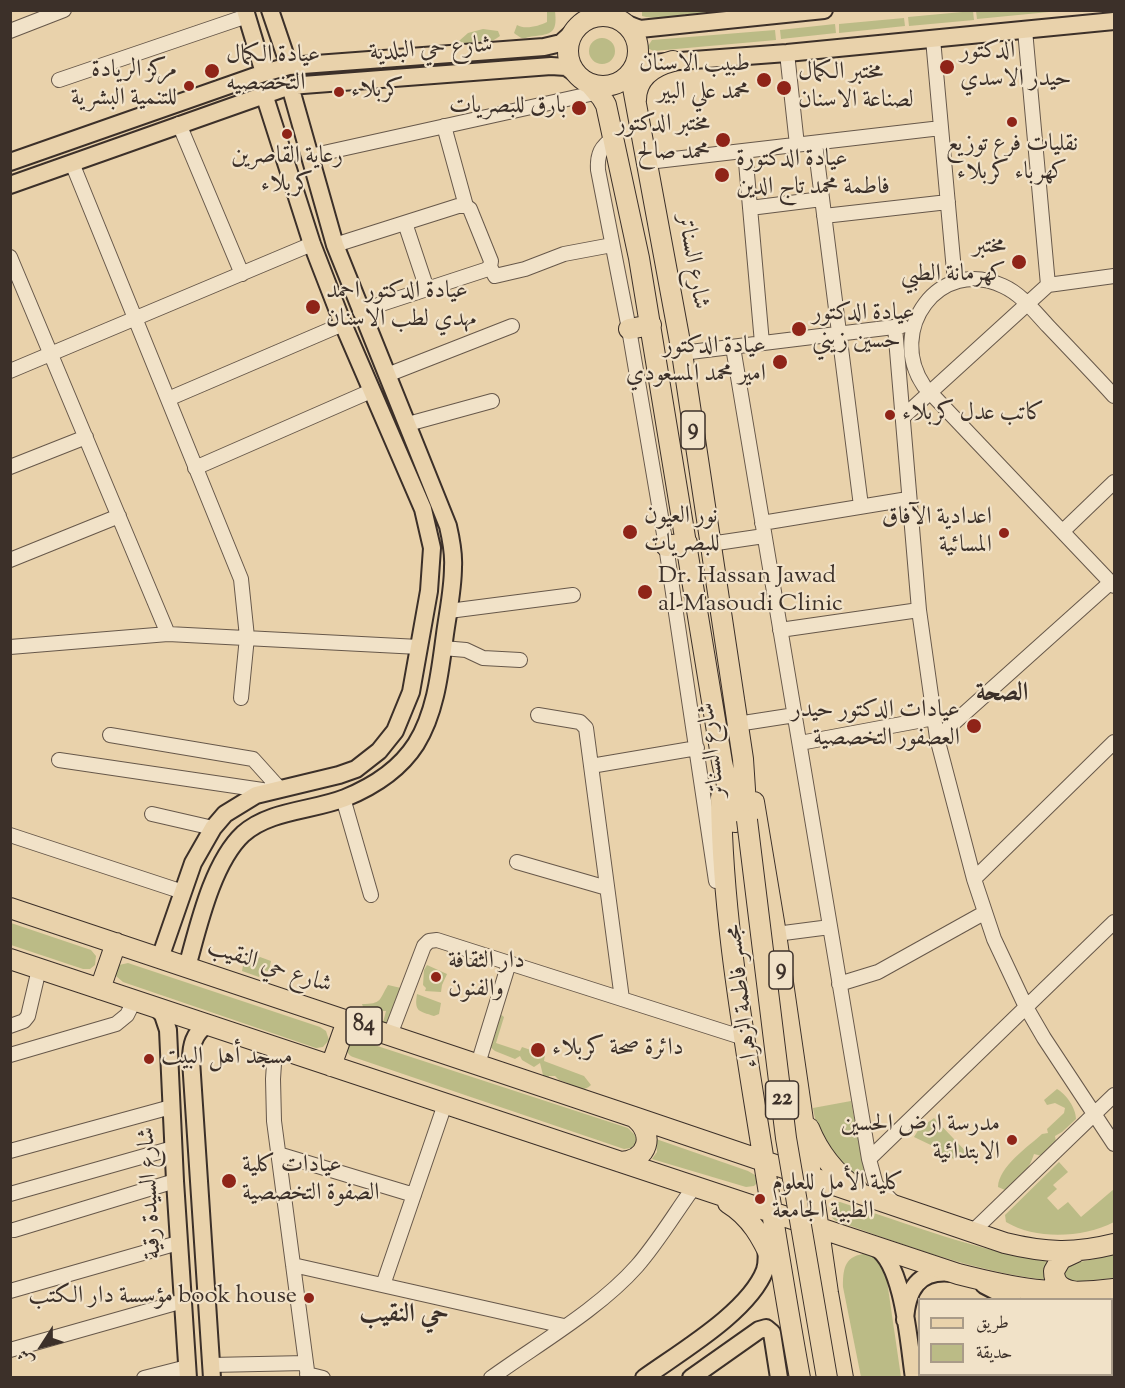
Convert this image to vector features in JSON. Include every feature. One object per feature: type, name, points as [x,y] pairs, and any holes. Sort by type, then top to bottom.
[{"type":"highway","points":[[580,10],[569,40],[568,57],[575,73],[595,88],[622,81],[634,69]]},
{"type":"highway","points":[[573,32],[590,18],[601,16],[625,21]]},
{"type":"highway","name":"9","points":[[625,21],[638,47],[634,69]]},
{"type":"highway","points":[[636,103],[637,88],[645,76],[661,65],[673,61]]},
{"type":"highway","name":"شارع السناتر","points":[[634,69],[631,77],[682,353],[742,759],[741,821]]},
{"type":"highway","name":"شارع السناتر","points":[[595,88],[606,105],[632,222],[651,325],[722,762],[741,821]]},
{"type":"highway","points":[[632,222],[638,230],[647,231],[655,226],[657,218]]},
{"type":"highway","points":[[639,258],[642,250],[649,245],[659,248],[663,255]]},
{"type":"highway","points":[[628,329],[651,325]]},
{"type":"highway","points":[[666,546],[687,543]]},
{"type":"highway","name":"9","points":[[742,759],[758,820],[799,1089],[810,1130],[825,1158],[846,1180],[878,1201]]},
{"type":"highway","name":"9","points":[[722,762],[723,845],[730,934],[771,1213]]},
{"type":"highway","name":"مجسر فاطمة الزهراء","points":[[741,821],[749,919],[777,1149],[816,1377]]},
{"type":"highway","name":"مجسر فاطمة الزهراء","points":[[741,821],[786,1138],[827,1377]]},
{"type":"highway","name":"شارع حي النقيب","points":[[10,908],[717,1145]]},
{"type":"highway","points":[[100,989],[116,943]]},
{"type":"highway","name":"84","points":[[10,959],[771,1213]]},
{"type":"highway","points":[[331,1066],[347,1021]]},
{"type":"highway","points":[[753,1096],[762,1110],[779,1114],[794,1106],[799,1089]]},
{"type":"highway","points":[[799,1089],[818,1228],[843,1377]]},
{"type":"highway","points":[[620,1162],[636,1159],[646,1146],[645,1129],[634,1117]]},
{"type":"highway","points":[[717,1145],[734,1146],[743,1143],[750,1135],[757,1118]]},
{"type":"highway","name":"84","points":[[717,1145],[786,1169]]},
{"type":"highway","name":"9","points":[[786,1169],[971,1233],[1027,1249],[1046,1252],[1076,1252],[1111,1244]]},
{"type":"highway","points":[[702,1190],[732,1206],[757,1230],[766,1246],[785,1295]]},
{"type":"highway","points":[[800,1377],[771,1213],[958,1274],[1034,1291],[1079,1292],[1114,1289]]},
{"type":"highway","points":[[828,1293],[829,1271],[838,1252],[849,1245],[872,1246]]},
{"type":"highway","points":[[1076,1252],[1063,1257],[1058,1262],[1054,1275],[1063,1289],[1079,1292]]},
{"type":"highway","points":[[785,1295],[784,1286],[788,1277],[795,1271],[804,1269],[814,1271],[821,1277],[828,1293]]},
{"type":"main road","points":[[270,10],[289,66]]},
{"type":"main road","points":[[625,21],[824,10]]},
{"type":"main road","points":[[10,162],[264,73],[246,13]]},
{"type":"main road","points":[[634,69],[640,64],[933,39],[1112,20]]},
{"type":"main road","name":"شارع حي البلدية","points":[[264,73],[289,66],[544,47],[561,43],[573,32]]},
{"type":"main road","points":[[411,57],[408,61],[408,70],[414,77]]},
{"type":"main road","points":[[392,58],[398,70],[394,78]]},
{"type":"main road","name":"شارع حي البلدية","points":[[264,94],[290,86],[555,66],[575,73]]},
{"type":"main road","points":[[187,967],[204,906],[216,875],[232,847],[244,833],[281,815],[343,798],[369,786],[385,776],[415,746],[422,734],[432,703],[448,611],[453,567],[448,526],[335,245],[290,86]]},
{"type":"main road","points":[[10,185],[264,94],[312,244],[371,391],[423,509],[432,548],[429,591],[411,692],[395,731],[379,751],[356,769],[256,795],[225,814],[213,828],[193,863],[160,958]]},
{"type":"main road","name":"شارع السيدة رقية","points":[[157,1008],[163,1015],[168,1030],[178,1243],[187,1372]]},
{"type":"main road","name":"شارع السيدة رقية","points":[[206,1025],[198,1031],[192,1042],[190,1060],[212,1371]]},
{"type":"main road","points":[[644,1377],[726,1318],[759,1281],[766,1264],[766,1246]]},
{"type":"main road","points":[[872,1246],[886,1256],[893,1267],[905,1320],[914,1377]]},
{"type":"main road","points":[[905,1320],[908,1299],[918,1282],[939,1273],[958,1274],[1011,1298]]},
{"type":"main road","points":[[726,1318],[727,1331],[736,1340],[742,1342]]},
{"type":"main road","points":[[693,1377],[763,1328],[768,1328],[772,1337],[779,1377]]},
{"type":"main road","points":[[704,1335],[717,1347],[718,1359]]},
{"type":"main road","points":[[187,1372],[212,1371]]},
{"type":"street","points":[[10,32],[64,10]]},
{"type":"street","points":[[59,80],[246,13]]},
{"type":"street","points":[[1025,30],[1048,285]]},
{"type":"street","points":[[933,39],[955,282]]},
{"type":"street","points":[[787,52],[797,145]]},
{"type":"street","points":[[310,156],[444,126],[595,88]]},
{"type":"street","points":[[179,124],[242,273]]},
{"type":"street","points":[[444,126],[466,206],[470,210],[495,276],[525,269],[564,254],[612,245]]},
{"type":"street","points":[[648,162],[941,128]]},
{"type":"street","points":[[614,138],[602,147],[597,161],[666,546],[720,906],[730,934]]},
{"type":"street","points":[[815,142],[861,506]]},
{"type":"street","points":[[745,151],[762,343]]},
{"type":"street","points":[[72,163],[241,579],[247,637],[241,698]]},
{"type":"street","points":[[750,208],[822,199]]},
{"type":"street","points":[[824,216],[948,202]]},
{"type":"street","points":[[335,245],[458,206],[466,206]]},
{"type":"street","points":[[405,223],[427,289]]},
{"type":"street","points":[[10,370],[312,244]]},
{"type":"street","points":[[10,257],[15,281],[51,353],[168,634]]},
{"type":"street","points":[[360,311],[490,267]]},
{"type":"street","points":[[903,417],[1048,285],[1114,276]]},
{"type":"street","points":[[937,738],[1113,584],[930,392],[917,375],[910,344],[913,325],[922,307],[940,290],[955,282],[975,279],[998,284],[1012,291],[1027,304],[1114,396]]},
{"type":"street","points":[[168,399],[343,324]]},
{"type":"street","points":[[682,353],[913,325]]},
{"type":"street","points":[[387,375],[512,326]]},
{"type":"street","points":[[895,327],[919,610],[934,718],[937,738],[974,879],[984,912],[1010,976],[1026,1007],[1114,1144]]},
{"type":"street","points":[[733,347],[873,1179],[880,1190],[906,1210]]},
{"type":"street","points":[[195,468],[371,391]]},
{"type":"street","points":[[408,424],[492,401]]},
{"type":"street","points":[[10,467],[86,437]]},
{"type":"street","points":[[1063,531],[1114,482]]},
{"type":"street","points":[[710,544],[861,506],[908,498]]},
{"type":"street","points":[[10,560],[119,516]]},
{"type":"street","points":[[448,611],[573,595]]},
{"type":"street","points":[[780,630],[919,610]]},
{"type":"street","points":[[10,647],[168,634],[419,647]]},
{"type":"street","points":[[443,648],[466,650],[483,658],[520,660]]},
{"type":"street","points":[[538,715],[583,723],[586,728],[622,999]]},
{"type":"street","points":[[737,724],[795,715]]},
{"type":"street","points":[[800,743],[934,718]]},
{"type":"street","points":[[110,735],[253,759],[276,790]]},
{"type":"street","points":[[974,879],[1114,742]]},
{"type":"street","points":[[591,766],[697,748]]},
{"type":"street","points":[[59,760],[276,790]]},
{"type":"street","points":[[343,798],[371,895]]},
{"type":"street","points":[[152,814],[213,828]]},
{"type":"street","points":[[10,835],[183,892]]},
{"type":"street","points":[[517,862],[607,888]]},
{"type":"street","points":[[839,984],[878,972],[984,912]]},
{"type":"street","points":[[869,1159],[1114,922]]},
{"type":"street","points":[[776,934],[830,927]]},
{"type":"street","points":[[390,1035],[424,946],[429,941],[437,940],[744,1038]]},
{"type":"street","points":[[478,1065],[509,963]]},
{"type":"street","points":[[10,1026],[24,1021],[28,1016],[39,969]]},
{"type":"street","points":[[10,1055],[116,1024],[127,1015],[134,1001]]},
{"type":"street","points":[[275,1048],[273,1100],[278,1154],[307,1372]]},
{"type":"street","points":[[971,1233],[1114,1095]]},
{"type":"street","points":[[383,1285],[445,1104]]},
{"type":"street","points":[[10,1151],[171,1107]]},
{"type":"street","points":[[10,1194],[173,1148]]},
{"type":"street","points":[[278,1154],[414,1195]]},
{"type":"street","points":[[14,1230],[175,1181]]},
{"type":"street","points":[[491,1377],[611,1290],[637,1265],[702,1190]]},
{"type":"street","points":[[10,1291],[178,1243]]},
{"type":"street","points":[[293,1265],[564,1326]]},
{"type":"street","points":[[10,1350],[183,1301]]},
{"type":"street","points":[[212,1371],[307,1372],[323,1377]]},
{"type":"street","points":[[144,1377],[187,1372]]},
{"type":"green space","points":[[736,10],[727,14],[725,11],[719,16],[713,13],[711,16],[697,18],[696,13],[690,17],[686,17],[685,14],[677,16],[677,19],[642,16],[642,11]]},
{"type":"green space","points":[[1049,10],[1049,12],[977,19],[976,11]]},
{"type":"green space","points":[[547,11],[555,11],[555,27],[550,32],[524,38],[514,33],[517,25],[528,27],[547,22]]},
{"type":"green space","points":[[973,11],[974,20],[909,26],[908,17]]},
{"type":"green space","points":[[904,18],[905,26],[839,33],[839,24]]},
{"type":"green space","points":[[835,24],[836,33],[781,39],[780,30]]},
{"type":"green space","points":[[483,29],[498,31],[500,36],[489,42],[459,41],[468,33]]},
{"type":"green space","points":[[775,30],[776,40],[654,51],[648,46],[652,40]]},
{"type":"green space","points":[[602,38],[612,41],[615,51],[612,61],[602,64],[592,61],[589,51],[592,41]]},
{"type":"green space","points":[[11,923],[91,950],[96,956],[95,965],[90,969],[83,969],[11,945]]},
{"type":"green space","points":[[245,955],[252,955],[252,963],[260,957],[271,961],[269,971],[262,970],[259,977],[242,971]]},
{"type":"green space","points":[[128,963],[320,1027],[326,1031],[329,1040],[323,1047],[316,1048],[123,982],[116,976],[116,970],[119,965]]},
{"type":"green space","points":[[427,965],[447,974],[441,992],[425,991],[424,970]]},
{"type":"green space","points":[[388,985],[401,988],[388,1031],[381,1030],[386,1011],[379,1011],[373,1021],[368,1021],[362,1004],[377,1002]]},
{"type":"green space","points":[[417,994],[441,1003],[439,1014],[434,1016],[419,1010],[416,1004]]},
{"type":"green space","points":[[500,1014],[504,1017],[496,1043],[520,1051],[522,1047],[545,1055],[544,1061],[584,1076],[591,1085],[583,1089],[567,1088],[567,1083],[555,1076],[544,1079],[540,1063],[534,1067],[522,1060],[520,1056],[515,1059],[495,1051],[489,1046]]},
{"type":"green space","points":[[354,1040],[628,1128],[636,1136],[636,1145],[624,1149],[353,1057],[348,1052],[347,1045]]},
{"type":"green space","points":[[1057,1089],[1070,1102],[1076,1119],[1055,1136],[1056,1142],[1042,1156],[1034,1154],[1027,1170],[1015,1184],[1005,1190],[998,1187],[1003,1172],[1009,1164],[1042,1134],[1048,1133],[1047,1129],[1064,1113],[1065,1108],[1055,1103],[1047,1105],[1044,1100]]},
{"type":"green space","points":[[851,1101],[866,1180],[846,1169],[838,1160],[824,1141],[815,1119],[813,1108]]},
{"type":"green space","points":[[934,1118],[972,1158],[957,1156],[954,1159],[937,1155],[935,1147],[914,1137],[919,1129]]},
{"type":"green space","points":[[656,1139],[748,1171],[755,1175],[757,1183],[746,1187],[652,1159],[657,1152]]},
{"type":"green space","points":[[1059,1162],[1068,1172],[1053,1185],[1057,1189],[1047,1198],[1058,1210],[1068,1202],[1081,1217],[1114,1189],[1114,1222],[1088,1231],[1060,1235],[1031,1232],[1006,1222],[1005,1215]]},
{"type":"green space","points":[[836,1202],[970,1244],[1050,1262],[1043,1270],[1048,1280],[967,1264],[836,1221],[830,1212]]},
{"type":"green space","points":[[863,1254],[878,1257],[886,1274],[901,1377],[861,1377],[843,1281],[848,1261]]},
{"type":"green space","points":[[1114,1255],[1114,1278],[1074,1282],[1065,1279],[1063,1271],[1070,1264]]},
{"type":"place","name":"الدكتور حيدر الاسدي","points":[[947,67]]},
{"type":"place","name":"عيادة الكمال التخصصيه","points":[[212,71]]},
{"type":"place","name":"طبيب الاسنان محمد علي البير","points":[[764,80]]},
{"type":"place","name":"مركز الريادة للتنمية البشرية","points":[[189,86]]},
{"type":"place","name":"مختبر الكمال لصناعة الاسنان","points":[[784,88]]},
{"type":"place","name":"كربلاء","points":[[339,92]]},
{"type":"place","name":"بارق للبصريات","points":[[579,108]]},
{"type":"place","name":"نقليات فرع توزيع كهرباء كربلاء","points":[[1012,122]]},
{"type":"place","name":"رعاية القاصرين كربلاء","points":[[287,134]]},
{"type":"place","name":"مختبر الدكتور محمد صالح","points":[[723,140]]},
{"type":"place","name":"عيادة الدكتورة فاطمة محمد تاج الدين","points":[[722,175]]},
{"type":"place","name":"مختبر كهرمانة الطبي","points":[[1019,262]]},
{"type":"place","name":"عيادة الدكتور احمد مهدي لطب الاسنان","points":[[313,307]]},
{"type":"place","name":"عيادة الدكتور حسين زيني","points":[[799,329]]},
{"type":"place","name":"عيادة الدكتور امير محمد المسعودي","points":[[780,362]]},
{"type":"place","name":"كاتب عدل كربلاء","points":[[890,415]]},
{"type":"place","name":"نور العيون للبصريات","points":[[630,532]]},
{"type":"place","name":"اعدادية الآفاق المسائية","points":[[1004,533]]},
{"type":"place","name":"Dr. Hassan Jawad al-Masoudi Clinic","points":[[645,592]]},
{"type":"place","name":"عيادات الدكتور حيدر العصفور التخصصية","points":[[974,726]]},
{"type":"place","name":"دار الثقافة والفنون","points":[[436,977]]},
{"type":"place","name":"دائرة صحة كربلاء","points":[[538,1050]]},
{"type":"place","name":"مسجد أهل البيت","points":[[149,1059]]},
{"type":"place","name":"مدرسة ارض الحسين الابتدائية","points":[[1012,1140]]},
{"type":"place","name":"عيادات كلية الصفوة التخصصية","points":[[229,1181]]},
{"type":"place","name":"كلية الأمل للعلوم الطبية الجامعة","points":[[760,1199]]},
{"type":"place","name":"مؤسسة دار الكتب book house","points":[[309,1298]]},
{"type":"district","name":"الصحة","points":[[1002,696]]},
{"type":"district","name":"حي النقيب","points":[[404,1317]]}]
